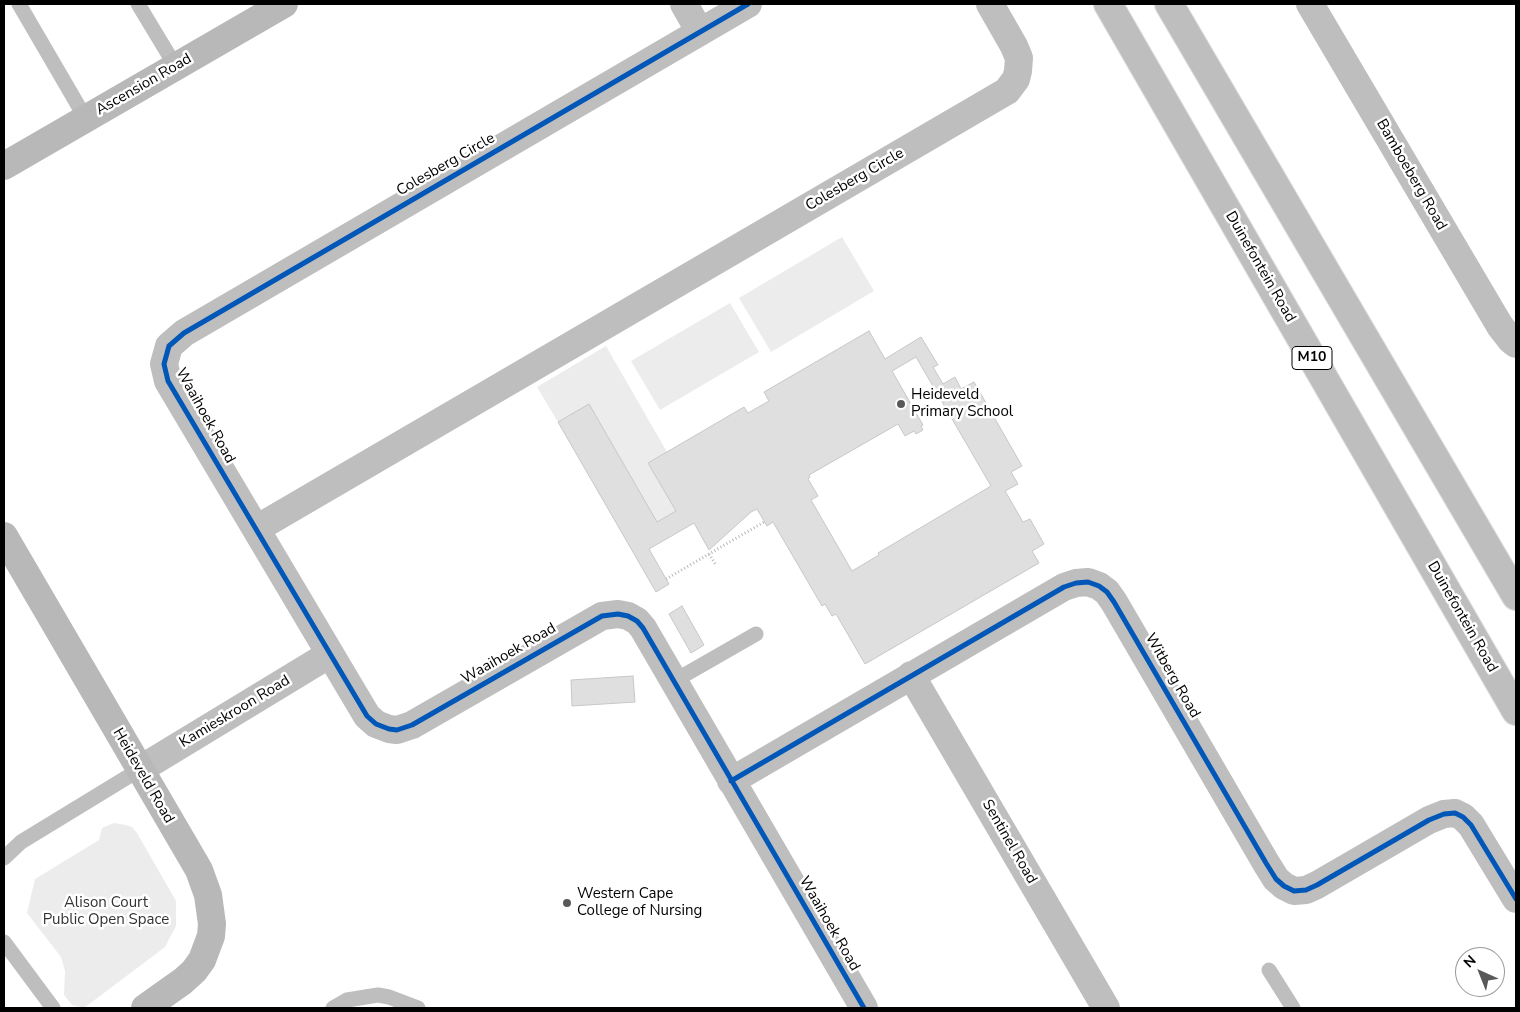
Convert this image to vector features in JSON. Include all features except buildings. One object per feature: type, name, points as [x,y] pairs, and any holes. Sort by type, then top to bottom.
[{"type":"street","name":"Ascension Road","points":[[4,166],[284,4]]},
{"type":"street","points":[[684,4],[700,32]]},
{"type":"street","name":"Colesberg Circle","points":[[165,356],[169,346],[184,333],[748,4]]},
{"type":"street","name":"Colesberg Circle","points":[[256,529],[1007,90],[1016,79],[1019,58],[990,4]]},
{"type":"street","name":"Duinefontein Road","points":[[1108,4],[1516,711]]},
{"type":"street","points":[[1169,4],[1516,596]]},
{"type":"street","name":"Bamboeberg Road","points":[[1310,4],[1500,326],[1516,344]]},
{"type":"street","name":"Waaihoek Road","points":[[165,356],[164,364],[168,381],[330,654],[372,721],[382,727],[397,730],[412,725],[595,620],[610,614],[628,616],[637,621],[644,628],[864,1008]]},
{"type":"street","name":"Heideveld Road","points":[[4,536],[199,870],[208,896],[212,924],[208,947],[202,960],[194,971],[145,1008]]},
{"type":"street","points":[[1489,550],[1516,566]]},
{"type":"street","name":"Witberg Road","points":[[731,781],[1064,587],[1088,582],[1099,586],[1107,592],[1114,602],[1271,871],[1284,886],[1294,891],[1306,890],[1317,886],[1429,820],[1444,814],[1455,813],[1463,817],[1471,825],[1516,899]]},
{"type":"street","name":"Kamieskroon Road","points":[[139,770],[330,654]]},
{"type":"street","name":"Sentinel Road","points":[[912,675],[1106,1008]]},
{"type":"lane","points":[[19,4],[86,119]]},
{"type":"lane","points":[[138,4],[176,67]]},
{"type":"lane","points":[[674,681],[756,634]]},
{"type":"lane","points":[[4,858],[21,842],[139,770]]},
{"type":"lane","points":[[4,942],[53,1008]]},
{"type":"lane","points":[[1269,970],[1293,1008]]},
{"type":"lane","points":[[333,1008],[347,1000],[378,995],[418,1008]]},
{"type":"path","points":[[666,579],[764,522]]},
{"type":"path","points":[[709,554],[716,565]]},
{"type":"green space","points":[[842,237],[874,291],[771,352],[739,298]]},
{"type":"green space","points":[[730,303],[759,352],[660,410],[631,361]]},
{"type":"green space","points":[[606,346],[667,452],[648,463],[676,511],[657,522],[589,405],[558,422],[537,387]]},
{"type":"green space","name":"Alison Court Public Open Space","points":[[114,823],[132,827],[137,833],[176,901],[176,926],[165,947],[84,1008],[72,1005],[64,995],[65,971],[61,957],[27,913],[35,879],[99,840],[102,828]]},
{"type":"cycle path","points":[[748,4],[184,333],[169,346],[164,364],[168,381],[367,716],[376,724],[397,730],[412,725],[602,616],[618,614],[628,616],[637,621],[643,628],[864,1008]]},
{"type":"cycle path","points":[[731,781],[1064,587],[1088,582],[1099,586],[1107,592],[1114,602],[1266,863],[1276,879],[1284,886],[1294,891],[1306,890],[1429,820],[1444,814],[1455,813],[1463,817],[1471,825],[1516,899]]},
{"type":"place","name":"Heideveld Primary School","points":[[901,404]]},
{"type":"place","name":"Western Cape College of Nursing","points":[[567,903]]}]
